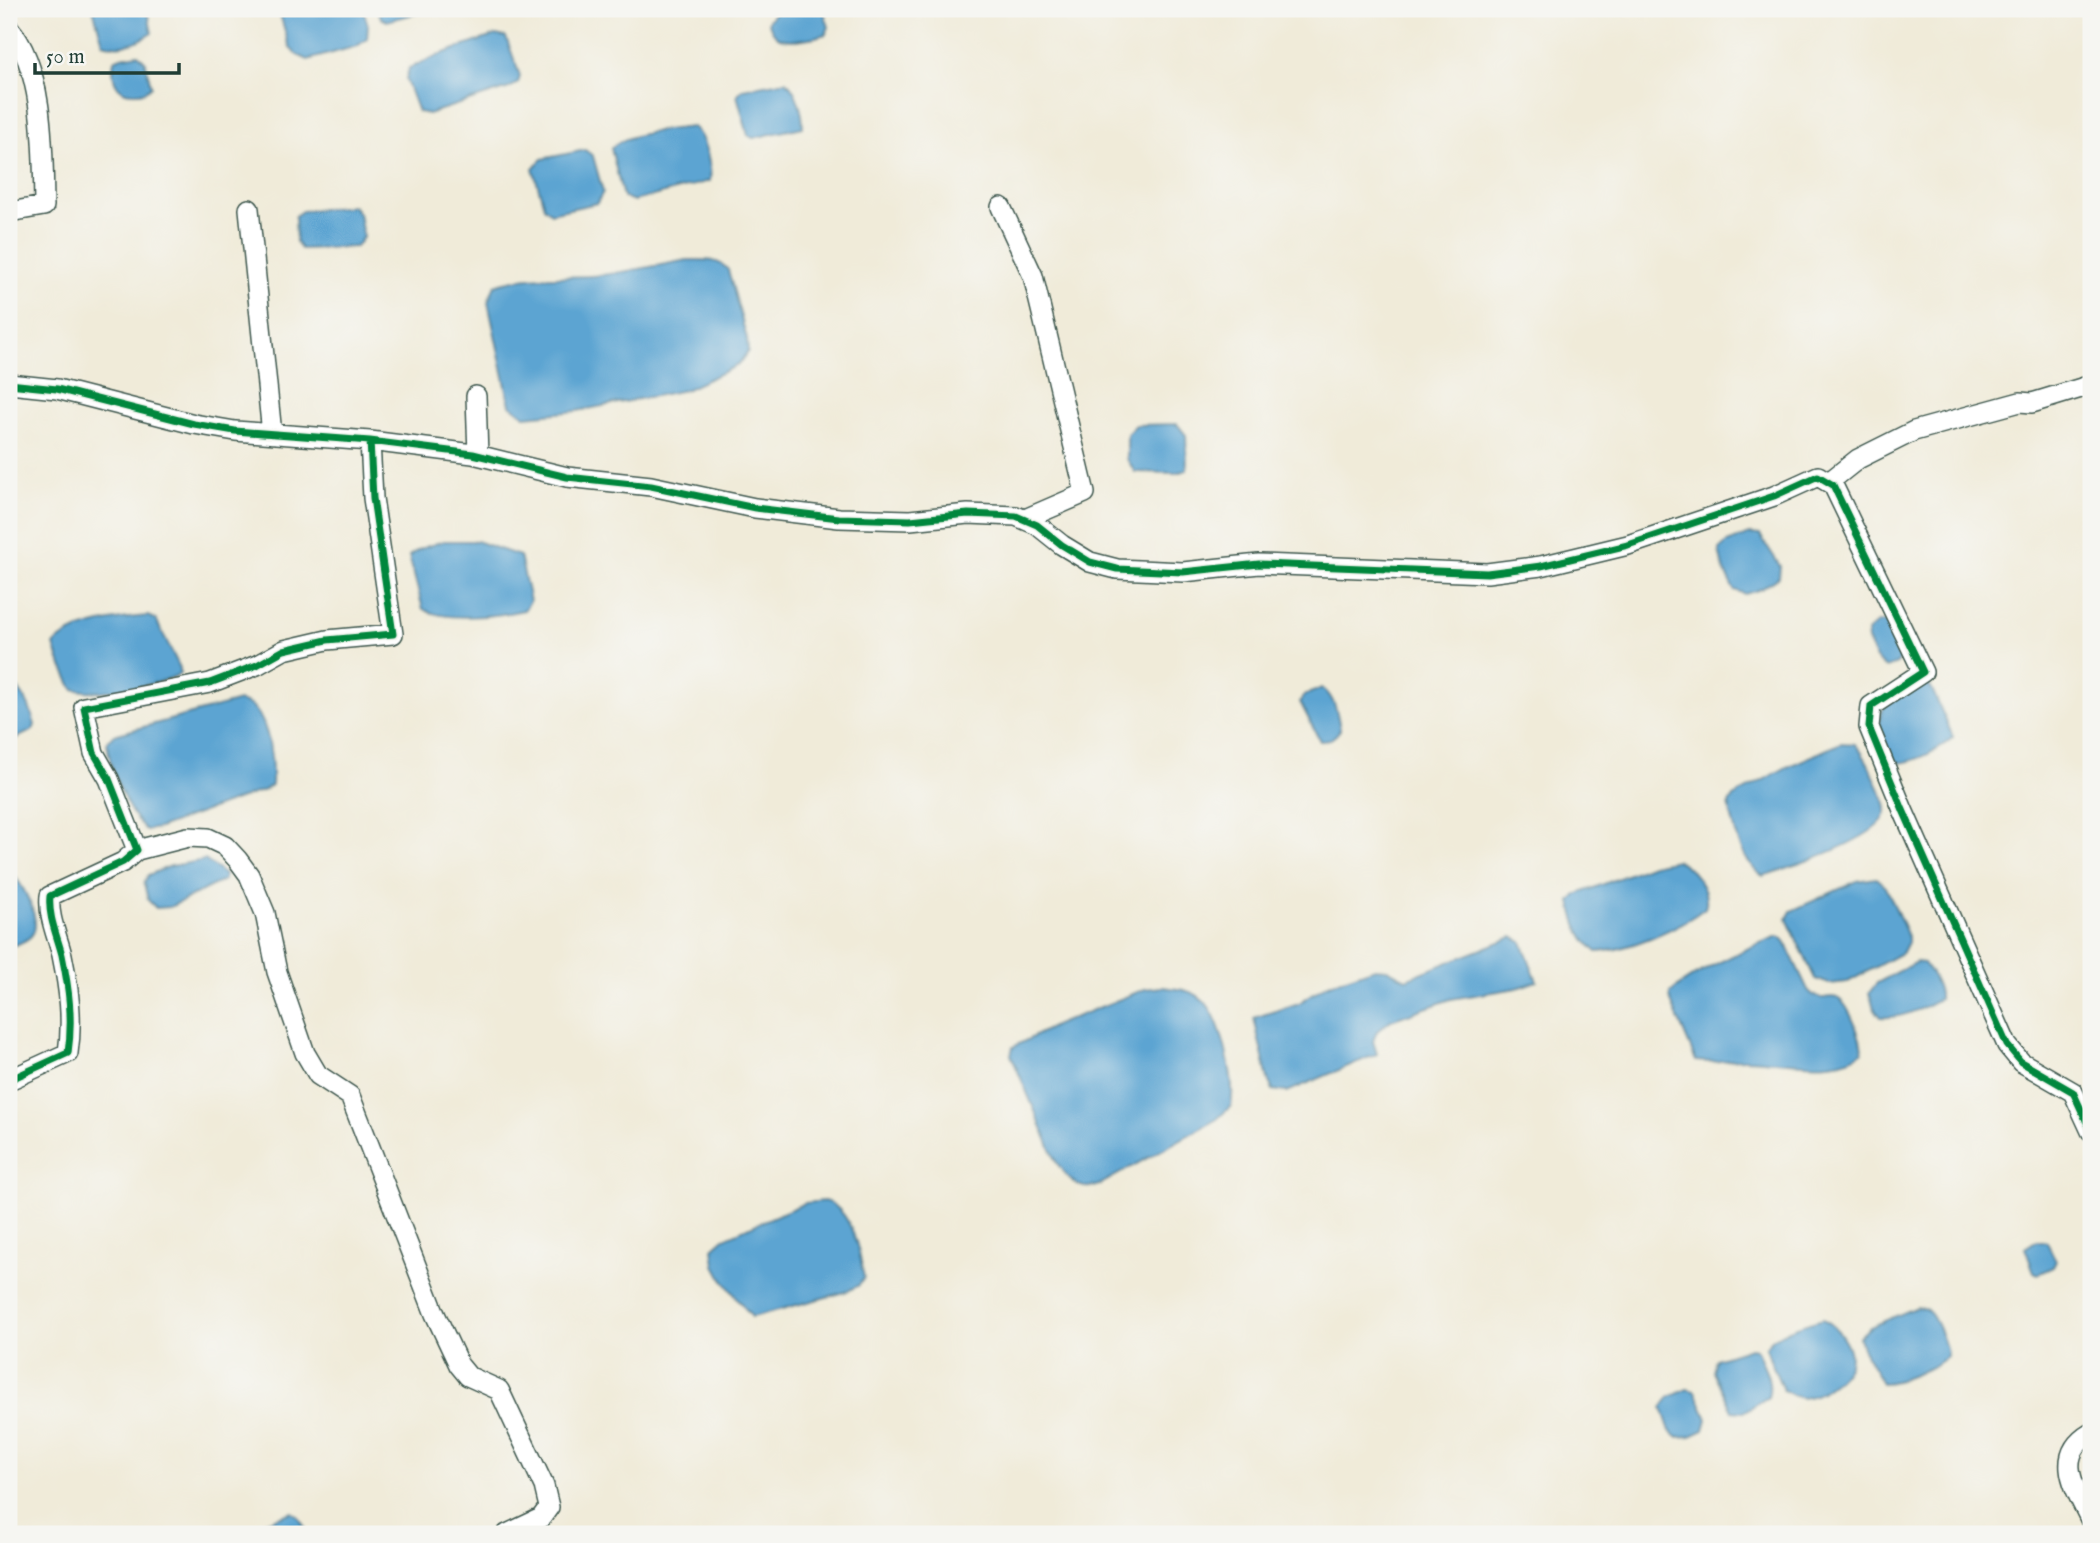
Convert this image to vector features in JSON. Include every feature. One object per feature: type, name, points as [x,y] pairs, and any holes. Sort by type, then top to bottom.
[{"type":"street","points":[[9,28],[32,74],[43,128],[44,206],[9,212]]},
{"type":"street","points":[[1001,206],[1033,276],[1086,494],[1025,519]]},
{"type":"street","points":[[249,209],[272,434]]},
{"type":"street","points":[[9,384],[58,389],[194,424],[235,431],[370,441],[478,455],[566,477],[651,486],[755,508],[850,518],[910,520],[968,514],[1016,516],[1037,525],[1090,562],[1117,569],[1183,572],[1259,564],[1487,573],[1541,566],[1628,545],[1774,496],[1818,476],[1833,485],[1923,672],[1871,706],[1869,727],[1903,810],[2007,1045],[2021,1062],[2073,1092],[2091,1131]]},
{"type":"street","points":[[1829,482],[1858,459],[1913,431],[2020,402],[2032,403],[2091,385]]},
{"type":"street","points":[[476,396],[478,455]]},
{"type":"street","points":[[137,850],[110,779],[94,753],[83,707],[210,683],[257,665],[284,650],[327,640],[393,634],[373,498],[370,441]]},
{"type":"street","points":[[9,1080],[68,1053],[71,1005],[61,952],[48,911],[50,896],[122,862],[137,850],[188,837],[208,838],[225,846],[249,874],[265,913],[277,972],[305,1053],[318,1075],[350,1096],[435,1314],[459,1365],[468,1376],[499,1390],[544,1486],[549,1507],[546,1514],[507,1534]]},
{"type":"street","points":[[2091,1433],[2075,1444],[2069,1468],[2091,1521]]},
{"type":"water","points":[[93,9],[147,9],[152,33],[128,44],[103,43]]},
{"type":"water","points":[[280,9],[363,9],[368,25],[367,39],[357,46],[308,60],[290,48]]},
{"type":"water","points":[[378,9],[433,9],[387,21],[381,18]]},
{"type":"water","points":[[823,9],[829,27],[826,34],[795,40],[776,35],[768,22],[770,18],[780,11]]},
{"type":"water","points":[[496,35],[506,37],[520,76],[518,83],[428,114],[418,112],[406,80],[409,68]]},
{"type":"water","points":[[138,54],[145,61],[151,86],[142,92],[128,93],[116,83],[114,60]]},
{"type":"water","points":[[786,81],[799,102],[803,127],[753,138],[748,135],[737,95],[743,89]]},
{"type":"water","points":[[693,127],[707,152],[710,181],[634,201],[623,197],[611,148],[638,135]]},
{"type":"water","points":[[585,150],[593,156],[603,192],[597,203],[551,213],[544,207],[533,168],[542,159]]},
{"type":"water","points":[[353,206],[359,213],[363,237],[356,247],[301,249],[296,242],[295,216],[302,211]]},
{"type":"water","points":[[688,260],[720,263],[728,270],[747,339],[748,351],[738,365],[685,390],[577,411],[525,416],[510,405],[488,302],[495,285],[535,278],[602,275]]},
{"type":"water","points":[[1177,424],[1186,435],[1187,470],[1176,473],[1135,472],[1127,459],[1127,434],[1136,425]]},
{"type":"water","points":[[1750,534],[1760,535],[1780,566],[1779,577],[1761,589],[1745,594],[1734,590],[1723,568],[1719,550],[1727,543]]},
{"type":"water","points":[[443,541],[476,541],[520,556],[530,601],[524,610],[458,617],[423,609],[409,556]]},
{"type":"water","points":[[148,616],[156,620],[180,668],[180,674],[127,689],[73,689],[54,645],[72,632],[84,628]]},
{"type":"water","points":[[1885,622],[1892,629],[1903,653],[1897,664],[1886,668],[1872,652],[1867,632],[1877,623]]},
{"type":"water","points":[[9,681],[26,700],[35,725],[33,730],[9,742]]},
{"type":"water","points":[[1920,683],[1927,683],[1932,689],[1953,737],[1928,754],[1899,763],[1885,743],[1880,718],[1887,704]]},
{"type":"water","points":[[1322,688],[1333,701],[1340,730],[1332,738],[1320,741],[1300,702],[1303,696]]},
{"type":"water","points":[[239,701],[254,708],[264,724],[271,755],[272,785],[159,828],[146,830],[132,813],[120,789],[107,742],[114,735]]},
{"type":"water","points":[[1841,743],[1855,744],[1867,761],[1885,804],[1886,812],[1881,822],[1869,832],[1833,851],[1763,876],[1749,863],[1740,844],[1729,804],[1733,797],[1787,767]]},
{"type":"water","points":[[205,860],[224,874],[224,880],[170,907],[156,908],[148,900],[144,883],[148,875],[171,866]]},
{"type":"water","points":[[1676,860],[1688,868],[1698,880],[1705,894],[1705,908],[1653,937],[1597,952],[1580,929],[1571,901],[1578,894],[1652,865]]},
{"type":"water","points":[[9,872],[19,882],[28,900],[35,927],[29,938],[9,947]]},
{"type":"water","points":[[1876,878],[1886,887],[1908,936],[1903,952],[1848,982],[1829,984],[1815,979],[1787,919],[1791,911],[1857,881]]},
{"type":"water","points":[[1779,936],[1784,940],[1808,990],[1817,997],[1835,997],[1843,1003],[1855,1024],[1862,1052],[1837,1062],[1821,1063],[1745,1059],[1696,1061],[1670,994],[1705,970]]},
{"type":"water","points":[[1512,937],[1522,942],[1537,981],[1517,988],[1451,999],[1391,1020],[1377,1031],[1373,1041],[1377,1054],[1287,1092],[1273,1090],[1268,1080],[1254,1018],[1299,1003],[1326,985],[1375,968],[1387,969],[1406,979]]},
{"type":"water","points":[[1916,962],[1924,963],[1929,971],[1937,985],[1939,999],[1911,1012],[1881,1017],[1874,1008],[1869,993],[1877,983]]},
{"type":"water","points":[[1161,987],[1194,994],[1210,1009],[1226,1051],[1231,1082],[1231,1106],[1217,1119],[1099,1185],[1080,1186],[1070,1179],[1057,1163],[1011,1055],[1013,1047],[1056,1025],[1145,989]]},
{"type":"water","points":[[824,1201],[842,1212],[848,1222],[857,1245],[864,1278],[858,1286],[845,1292],[752,1317],[723,1280],[715,1265],[713,1248],[724,1238],[805,1203]]},
{"type":"water","points":[[2037,1240],[2047,1242],[2056,1261],[2053,1267],[2038,1274],[2034,1272],[2025,1248]]},
{"type":"water","points":[[1917,1307],[1925,1309],[1931,1315],[1947,1356],[1916,1374],[1882,1383],[1862,1348],[1859,1337],[1870,1327]]},
{"type":"water","points":[[1823,1319],[1840,1333],[1848,1347],[1849,1361],[1841,1376],[1822,1392],[1802,1398],[1783,1390],[1765,1348],[1783,1333]]},
{"type":"water","points":[[1750,1348],[1756,1349],[1766,1372],[1768,1397],[1743,1412],[1732,1411],[1713,1371],[1716,1359]]},
{"type":"water","points":[[1687,1389],[1695,1391],[1707,1419],[1704,1430],[1691,1436],[1677,1437],[1670,1431],[1662,1408],[1670,1397]]},
{"type":"water","points":[[292,1512],[299,1517],[308,1534],[239,1534],[251,1527]]},
{"type":"cycle path","points":[[9,384],[57,389],[194,424],[235,431],[370,441],[473,454],[567,477],[651,486],[755,508],[839,518],[910,520],[968,514],[1016,516],[1037,525],[1090,562],[1117,569],[1183,572],[1259,564],[1487,573],[1541,566],[1628,545],[1774,496],[1818,476],[1833,485],[1923,672],[1871,706],[1869,727],[1903,810],[2007,1045],[2021,1062],[2073,1092],[2091,1131]]},
{"type":"cycle path","points":[[9,1080],[68,1053],[68,992],[52,919],[50,896],[123,862],[137,850],[109,779],[94,753],[84,707],[210,683],[257,665],[284,650],[327,640],[393,634],[373,498],[370,441]]}]
